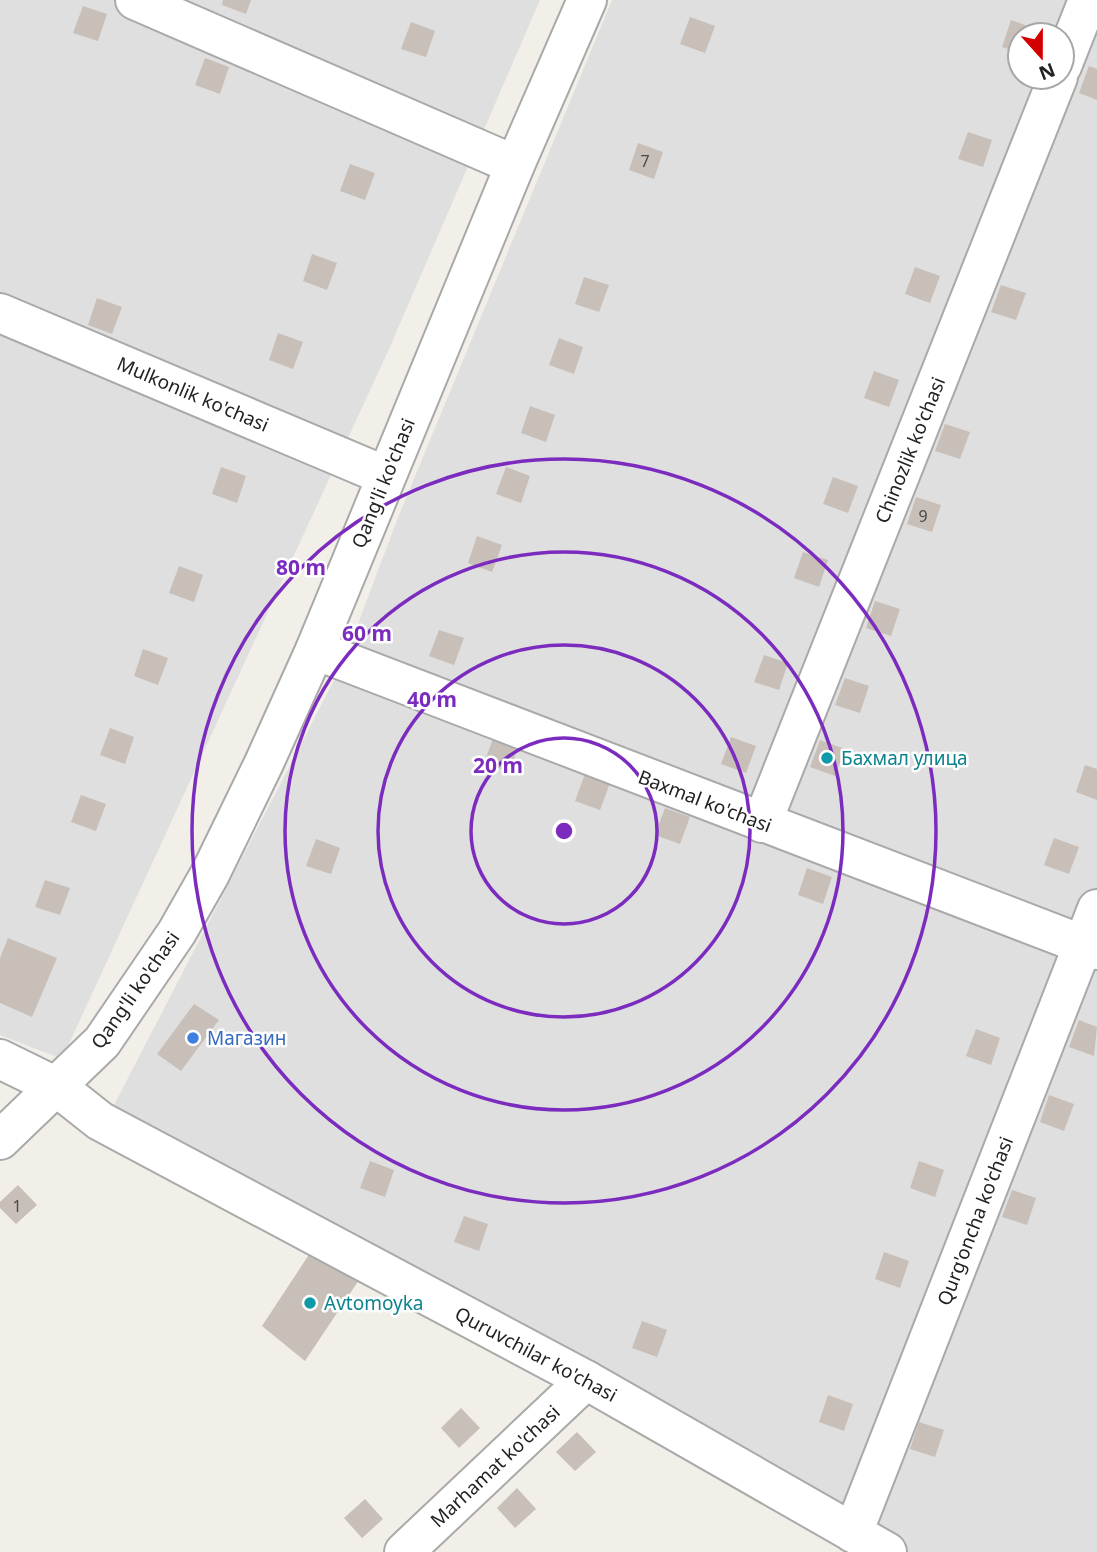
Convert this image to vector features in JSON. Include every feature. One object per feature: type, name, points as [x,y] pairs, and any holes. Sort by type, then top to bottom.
[{"type":"street","points":[[135,0],[515,165]]},
{"type":"street","name":"Qang'li ko'chasi","points":[[0,1140],[102,1042],[177,932],[258,776],[315,650],[515,165],[587,0]]},
{"type":"street","points":[[1076,30],[1088,0]]},
{"type":"street","name":"Сhinozlik ko'chasi","points":[[762,823],[1052,91]]},
{"type":"street","name":"Mulkonlik ko'chasi","points":[[0,313],[386,476]]},
{"type":"street","name":"Baхmal ko'chasi","points":[[315,650],[1090,947]]},
{"type":"street","name":"Qurg'oncha ko'chasi","points":[[853,1533],[1090,947],[1097,909]]},
{"type":"street","name":"Quruvchilar ko'chasi","points":[[0,1059],[57,1087],[100,1121],[586,1380],[887,1552]]},
{"type":"street","name":"Marhamat ko'chasi","points":[[404,1552],[586,1380]]},
{"type":"shaded area","points":[[0,0],[540,0],[389,349],[62,1059],[0,1035]]},
{"type":"shaded area","points":[[612,0],[1097,0],[1097,1552],[903,1552],[567,1354],[114,1105],[344,661],[397,520]]},
{"type":"building","points":[[223,0],[251,0],[246,14],[222,5]]},
{"type":"building","points":[[83,6],[107,14],[98,41],[73,33]]},
{"type":"building","points":[[690,17],[715,26],[705,53],[680,44]]},
{"type":"building","points":[[411,22],[435,31],[426,57],[401,49]]},
{"type":"building","points":[[205,58],[229,67],[220,94],[195,85]]},
{"type":"building","points":[[1089,66],[1097,69],[1097,100],[1079,93]]},
{"type":"building","points":[[968,132],[992,140],[983,167],[958,159]]},
{"type":"building","points":[[638,143],[663,152],[654,179],[629,170]]},
{"type":"building","points":[[350,164],[375,173],[365,200],[340,191]]},
{"type":"building","points":[[312,254],[337,263],[327,290],[303,281]]},
{"type":"building","points":[[915,267],[940,276],[930,303],[905,294]]},
{"type":"building","points":[[584,277],[609,285],[599,312],[575,304]]},
{"type":"building","points":[[1001,285],[1026,293],[1016,320],[991,312]]},
{"type":"building","points":[[97,298],[122,307],[112,334],[88,325]]},
{"type":"building","points":[[278,333],[303,342],[293,369],[269,360]]},
{"type":"building","points":[[559,338],[583,347],[574,374],[549,365]]},
{"type":"building","points":[[874,371],[899,380],[889,407],[864,398]]},
{"type":"building","points":[[530,406],[555,415],[546,442],[521,433]]},
{"type":"building","points":[[945,424],[970,432],[960,459],[935,451]]},
{"type":"building","points":[[221,467],[246,476],[237,503],[212,494]]},
{"type":"building","points":[[506,467],[530,476],[521,503],[496,494]]},
{"type":"building","points":[[833,477],[858,486],[848,513],[823,504]]},
{"type":"building","points":[[916,497],[941,505],[932,532],[907,524]]},
{"type":"building","points":[[477,536],[502,545],[492,572],[468,563]]},
{"type":"building","points":[[803,552],[828,560],[819,587],[794,578]]},
{"type":"building","points":[[179,566],[203,575],[194,602],[169,593]]},
{"type":"building","points":[[875,601],[900,609],[891,636],[866,628]]},
{"type":"building","points":[[439,630],[464,638],[454,665],[429,656]]},
{"type":"building","points":[[143,649],[168,658],[158,685],[134,676]]},
{"type":"building","points":[[764,655],[788,663],[779,690],[754,682]]},
{"type":"building","points":[[845,678],[869,686],[860,713],[835,705]]},
{"type":"building","points":[[110,728],[134,737],[125,764],[100,755]]},
{"type":"building","points":[[494,736],[519,745],[509,772],[484,763]]},
{"type":"building","points":[[731,737],[756,746],[746,773],[721,764]]},
{"type":"building","name":"Бахмал улица","points":[[820,740],[845,749],[835,776],[810,767]]},
{"type":"building","points":[[1085,765],[1097,769],[1097,800],[1076,792]]},
{"type":"building","points":[[585,774],[610,783],[600,810],[575,801]]},
{"type":"building","points":[[81,795],[106,804],[96,831],[71,822]]},
{"type":"building","points":[[665,808],[690,817],[680,844],[655,835]]},
{"type":"building","points":[[1054,838],[1079,847],[1069,874],[1044,865]]},
{"type":"building","points":[[316,839],[340,848],[331,874],[306,866]]},
{"type":"building","points":[[807,868],[832,877],[823,904],[798,895]]},
{"type":"building","points":[[45,880],[70,888],[60,915],[35,907]]},
{"type":"building","points":[[8,938],[57,958],[32,1017],[0,1003],[0,958]]},
{"type":"building","points":[[194,1004],[219,1020],[181,1071],[157,1054]]},
{"type":"building","points":[[1079,1020],[1097,1027],[1094,1056],[1069,1047]]},
{"type":"building","points":[[976,1029],[1000,1038],[991,1065],[966,1056]]},
{"type":"building","points":[[1049,1095],[1074,1104],[1064,1131],[1040,1122]]},
{"type":"building","points":[[370,1161],[394,1170],[385,1197],[360,1188]]},
{"type":"building","points":[[919,1161],[944,1170],[935,1197],[910,1188]]},
{"type":"building","points":[[18,1185],[37,1205],[16,1224],[0,1208],[0,1202]]},
{"type":"building","points":[[1012,1190],[1036,1198],[1027,1225],[1002,1217]]},
{"type":"building","points":[[464,1216],[488,1224],[479,1251],[454,1242]]},
{"type":"building","points":[[884,1252],[909,1261],[900,1288],[875,1279]]},
{"type":"building","name":"Avtomoyka","points":[[310,1253],[359,1280],[305,1361],[262,1326]]},
{"type":"building","points":[[642,1321],[667,1330],[657,1357],[632,1348]]},
{"type":"building","points":[[828,1395],[853,1404],[844,1431],[819,1422]]},
{"type":"building","points":[[461,1408],[480,1428],[459,1448],[441,1428]]},
{"type":"building","points":[[919,1422],[944,1430],[935,1457],[910,1449]]},
{"type":"building","points":[[577,1432],[596,1452],[575,1471],[556,1452]]},
{"type":"building","points":[[517,1488],[536,1509],[515,1528],[497,1508]]},
{"type":"building","points":[[365,1499],[383,1519],[362,1538],[344,1518]]},
{"type":"place","name":"Бахмал улица","points":[[827,758]]},
{"type":"place","name":"Магазин","points":[[193,1038]]},
{"type":"place","name":"Avtomoyka","points":[[310,1303]]}]
